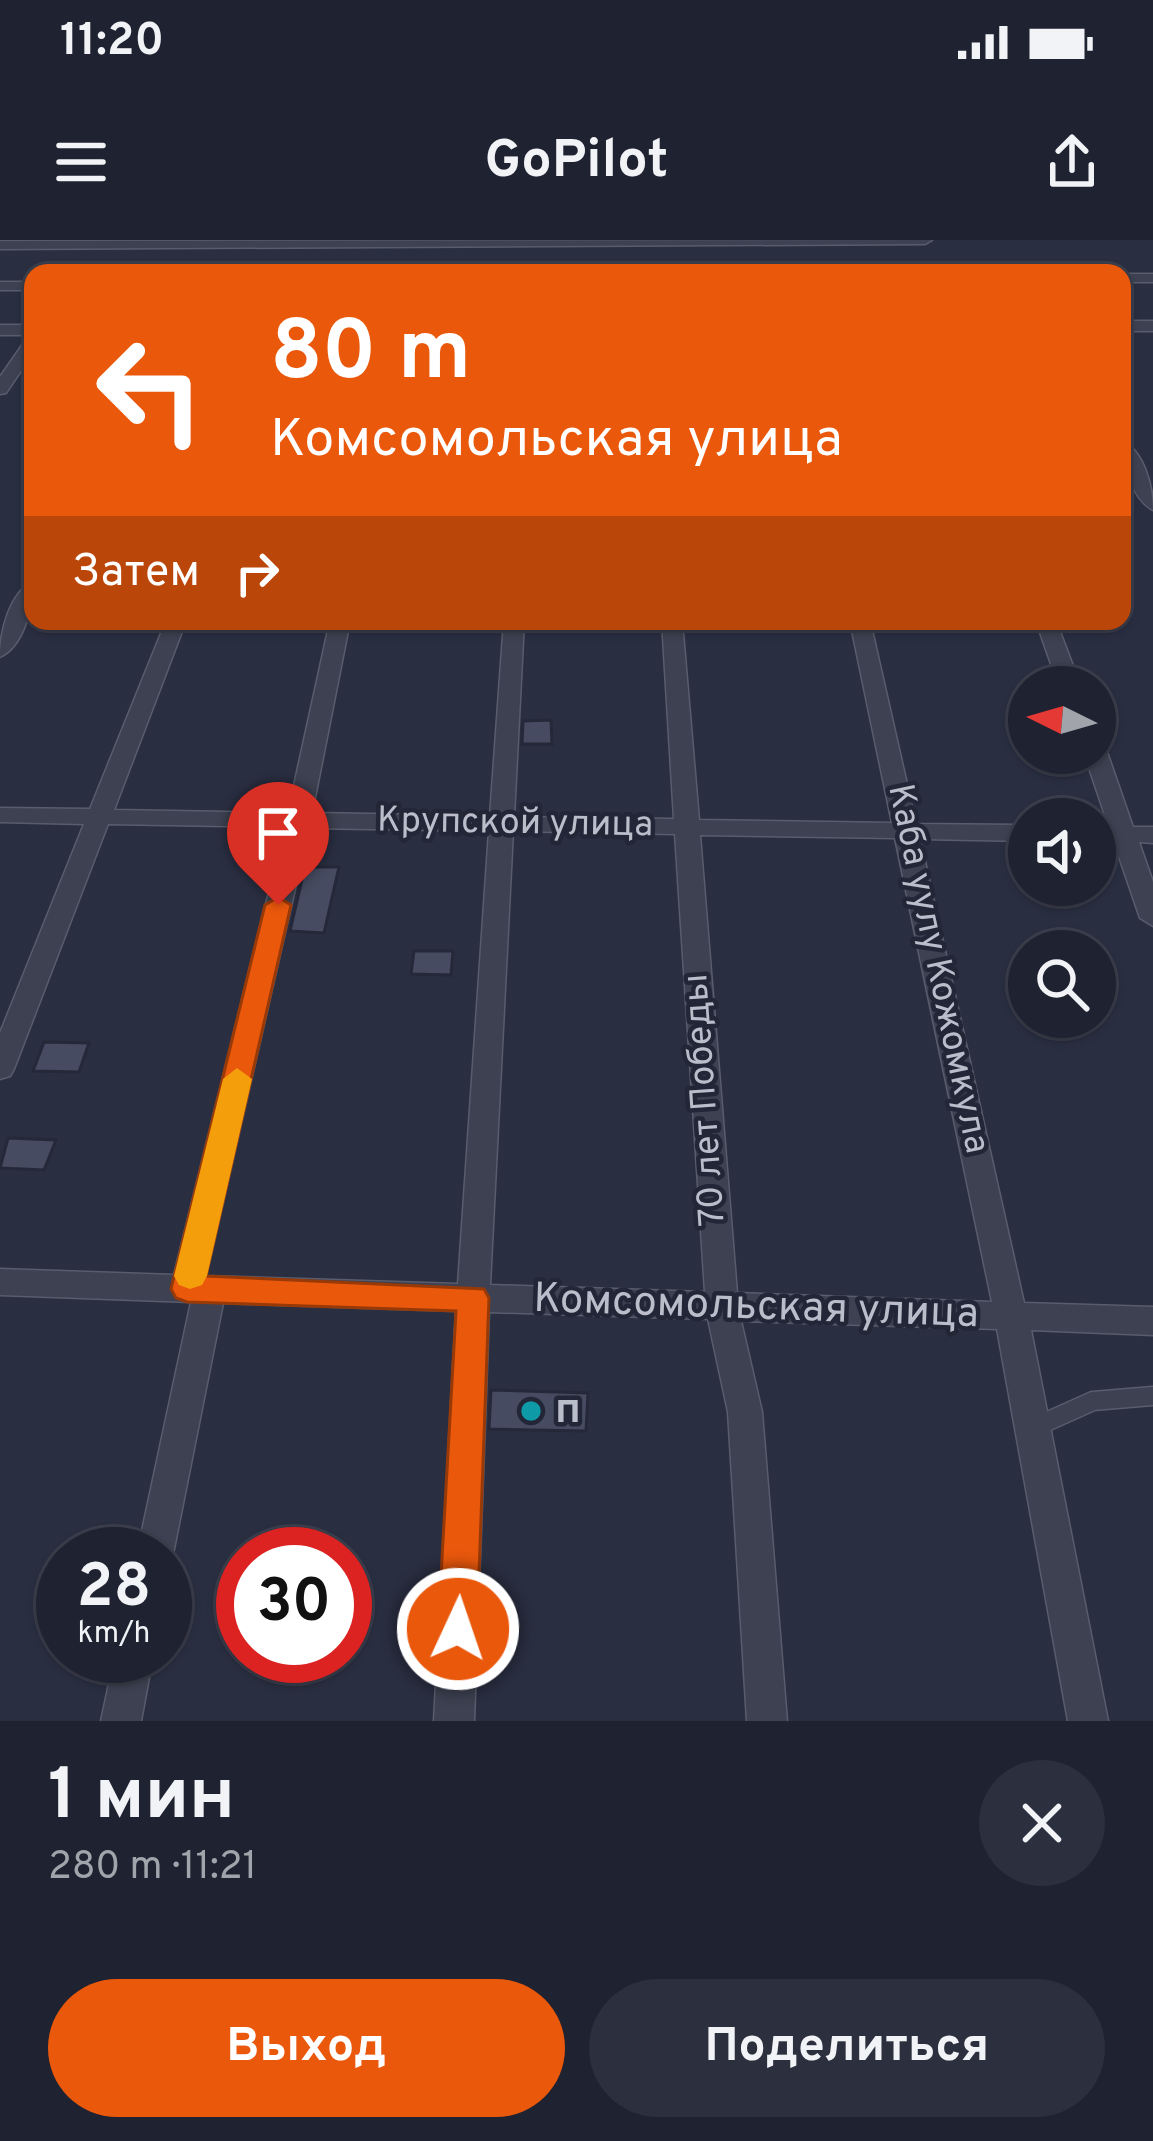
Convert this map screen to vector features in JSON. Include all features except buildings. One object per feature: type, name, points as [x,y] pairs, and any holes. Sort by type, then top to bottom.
[{"type":"street","points":[[0,244],[532,247],[925,240]]},
{"type":"street","points":[[0,388],[24,354]]},
{"type":"street","points":[[1131,462],[1153,504]]},
{"type":"street","points":[[0,651],[24,604]]},
{"type":"street","points":[[0,1069],[172,630]]},
{"type":"street","points":[[159,1527],[199,1289],[338,630]]},
{"type":"street","points":[[454,1721],[473,1298],[513,630]]},
{"type":"street","name":"70 лет Победы","points":[[673,630],[722,1307],[745,1412],[767,1721]]},
{"type":"street","name":"Каба уулу Кожомкула","points":[[862,630],[1035,1427],[1088,1721]]},
{"type":"street","points":[[1049,630],[1062,666]]},
{"type":"street","points":[[1103,774],[1153,918]]},
{"type":"street","name":"Крупской улица","points":[[0,814],[1008,833]]},
{"type":"street","points":[[1116,835],[1153,835]]},
{"type":"street","name":"Комсомольская улица","points":[[0,1282],[1153,1321]]},
{"type":"street","points":[[121,1721],[129,1683]]},
{"type":"lane","points":[[1035,1427],[1093,1401],[1153,1396]]},
{"type":"slow traffic","points":[[190,1276],[237,1079]]},
{"type":"place","name":"п","points":[[531,1411]]},
{"type":"route","points":[[278,905],[187,1289],[473,1298],[458,1629]]}]
